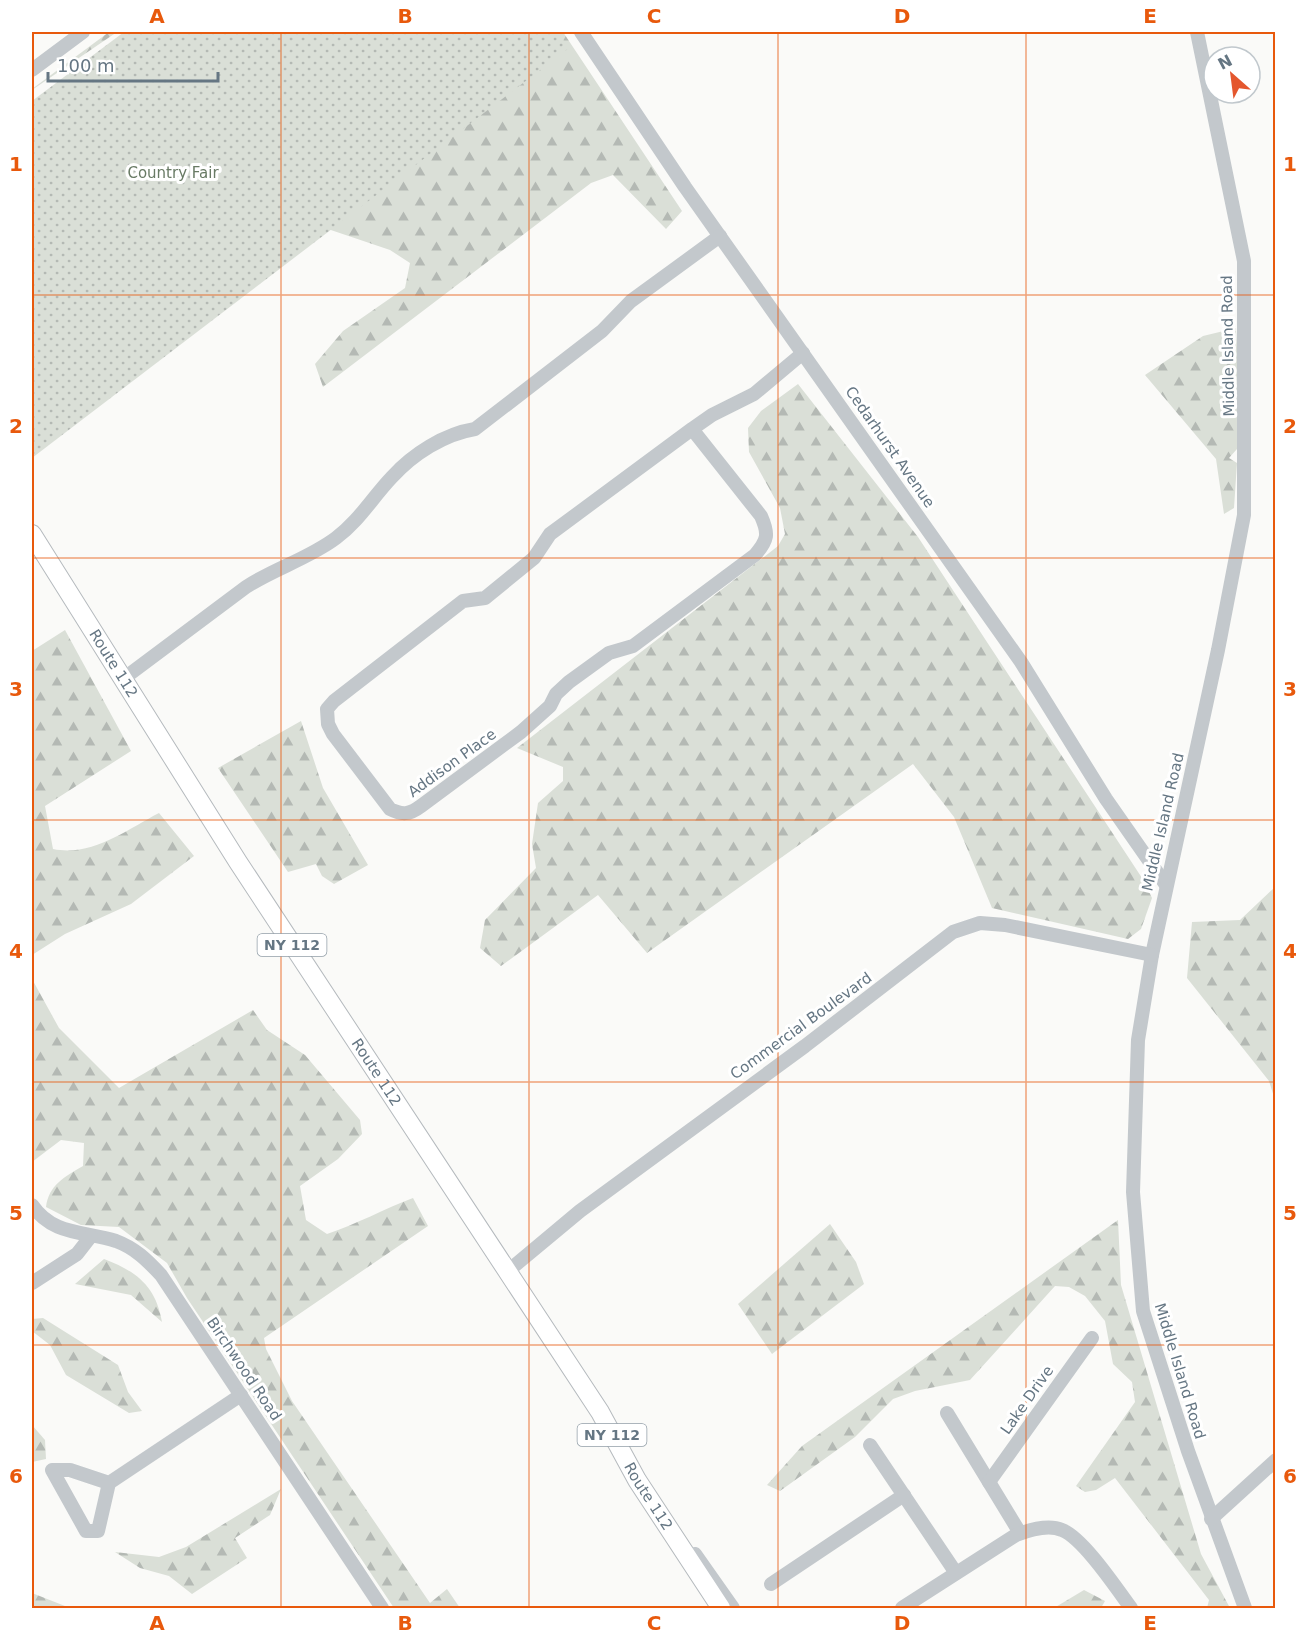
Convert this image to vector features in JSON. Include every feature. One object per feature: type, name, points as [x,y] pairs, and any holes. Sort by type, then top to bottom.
[{"type":"main road","name":"Route 112","points":[[32,534],[238,862],[600,1412],[637,1480],[721,1608]]},
{"type":"street","points":[[32,70],[83,32]]},
{"type":"street","name":"Cedarhurst Avenue","points":[[581,32],[720,236],[1021,662],[1107,799],[1166,885]]},
{"type":"street","name":"Middle Island Road","points":[[1197,32],[1244,261],[1244,515],[1218,650],[1166,885],[1138,1040],[1133,1192],[1143,1311],[1211,1519],[1245,1608]]},
{"type":"street","points":[[123,679],[265,574],[304,559],[335,538],[363,514],[393,475],[442,438],[455,432],[475,429],[602,331],[631,301],[720,236]]},
{"type":"street","name":"Addison Place","points":[[692,429],[761,516],[767,530],[767,541],[755,555],[633,646],[609,653],[569,682],[556,694],[550,706],[521,732],[412,813],[401,814],[390,809],[333,734],[327,709],[463,601],[485,598],[534,558],[550,534],[692,429],[754,394],[803,353]]},
{"type":"street","name":"Commercial Boulevard","points":[[508,1271],[580,1212],[827,1029],[953,932],[980,923],[1005,925],[1152,955]]},
{"type":"street","name":"Birchwood Road","points":[[32,1204],[36,1210],[63,1229],[114,1241],[132,1248],[146,1258],[171,1289],[382,1608]]},
{"type":"street","points":[[32,1283],[77,1254],[91,1236]]},
{"type":"street","name":"Lake Drive","points":[[989,1482],[1092,1338]]},
{"type":"street","points":[[109,1483],[70,1470],[52,1470],[86,1531],[98,1532],[109,1483],[241,1395]]},
{"type":"street","points":[[947,1413],[1020,1533]]},
{"type":"street","points":[[870,1445],[956,1573]]},
{"type":"street","points":[[1211,1519],[1275,1460]]},
{"type":"street","points":[[771,1584],[903,1495]]},
{"type":"street","points":[[903,1608],[1020,1533],[1031,1529],[1062,1530],[1086,1550],[1131,1608]]},
{"type":"street","points":[[684,1552],[696,1554],[733,1608]]},
{"type":"green space","points":[[109,32],[117,32],[32,90],[32,89]]},
{"type":"green space","name":"Country Fair","points":[[124,32],[557,32],[569,48],[32,458],[32,101]]},
{"type":"green space","points":[[534,32],[563,32],[682,211],[666,229],[613,175],[591,183],[323,387],[315,364],[343,331],[405,288],[410,263],[390,250],[316,225]]},
{"type":"green space","points":[[1236,328],[1239,389],[1237,449],[1229,458],[1237,463],[1234,508],[1224,514],[1216,459],[1145,375],[1203,336]]},
{"type":"green space","points":[[798,384],[918,537],[1144,881],[1152,898],[1141,929],[1128,939],[992,908],[954,817],[913,764],[647,953],[598,895],[501,966],[480,948],[485,920],[536,868],[532,844],[538,803],[563,781],[563,767],[517,748],[778,546],[785,534],[780,508],[749,452],[748,428],[761,411]]},
{"type":"green space","points":[[65,630],[131,751],[45,806],[53,849],[81,849],[95,846],[159,813],[194,856],[131,904],[65,934],[32,955],[32,651]]},
{"type":"green space","points":[[301,721],[323,788],[368,865],[334,884],[322,876],[316,864],[288,872],[218,768]]},
{"type":"green space","points":[[1275,887],[1275,1100],[1269,1081],[1187,978],[1192,922],[1240,920]]},
{"type":"green space","points":[[32,979],[59,1028],[119,1088],[253,1010],[267,1030],[305,1055],[360,1120],[362,1134],[338,1159],[300,1186],[306,1220],[327,1234],[413,1198],[428,1226],[264,1338],[266,1349],[292,1401],[430,1603],[447,1589],[460,1608],[394,1608],[187,1298],[167,1263],[119,1227],[81,1225],[46,1207],[54,1187],[83,1166],[84,1143],[61,1140],[32,1162]]},
{"type":"green space","points":[[1118,1220],[1121,1285],[1201,1554],[1230,1608],[1207,1608],[1209,1600],[1115,1478],[1096,1490],[1085,1492],[1076,1486],[1135,1402],[1132,1382],[1113,1364],[1105,1321],[1085,1296],[1069,1287],[1055,1286],[970,1380],[915,1391],[893,1399],[855,1437],[780,1491],[767,1485],[802,1446]]},
{"type":"green space","points":[[830,1224],[856,1262],[864,1284],[772,1354],[738,1304]]},
{"type":"green space","points":[[104,1259],[126,1269],[143,1282],[155,1299],[162,1322],[131,1295],[75,1284]]},
{"type":"green space","points":[[43,1318],[118,1365],[128,1392],[142,1411],[129,1413],[66,1375],[50,1345],[32,1331],[32,1319]]},
{"type":"green space","points":[[32,1425],[45,1440],[46,1459],[32,1462]]},
{"type":"green space","points":[[281,1489],[270,1515],[235,1538],[247,1558],[192,1594],[169,1576],[140,1568],[115,1552],[159,1557],[186,1547]]},
{"type":"green space","points":[[1084,1590],[1105,1601],[1101,1608],[1054,1608]]},
{"type":"green space","points":[[32,1593],[70,1608],[32,1608]]}]
